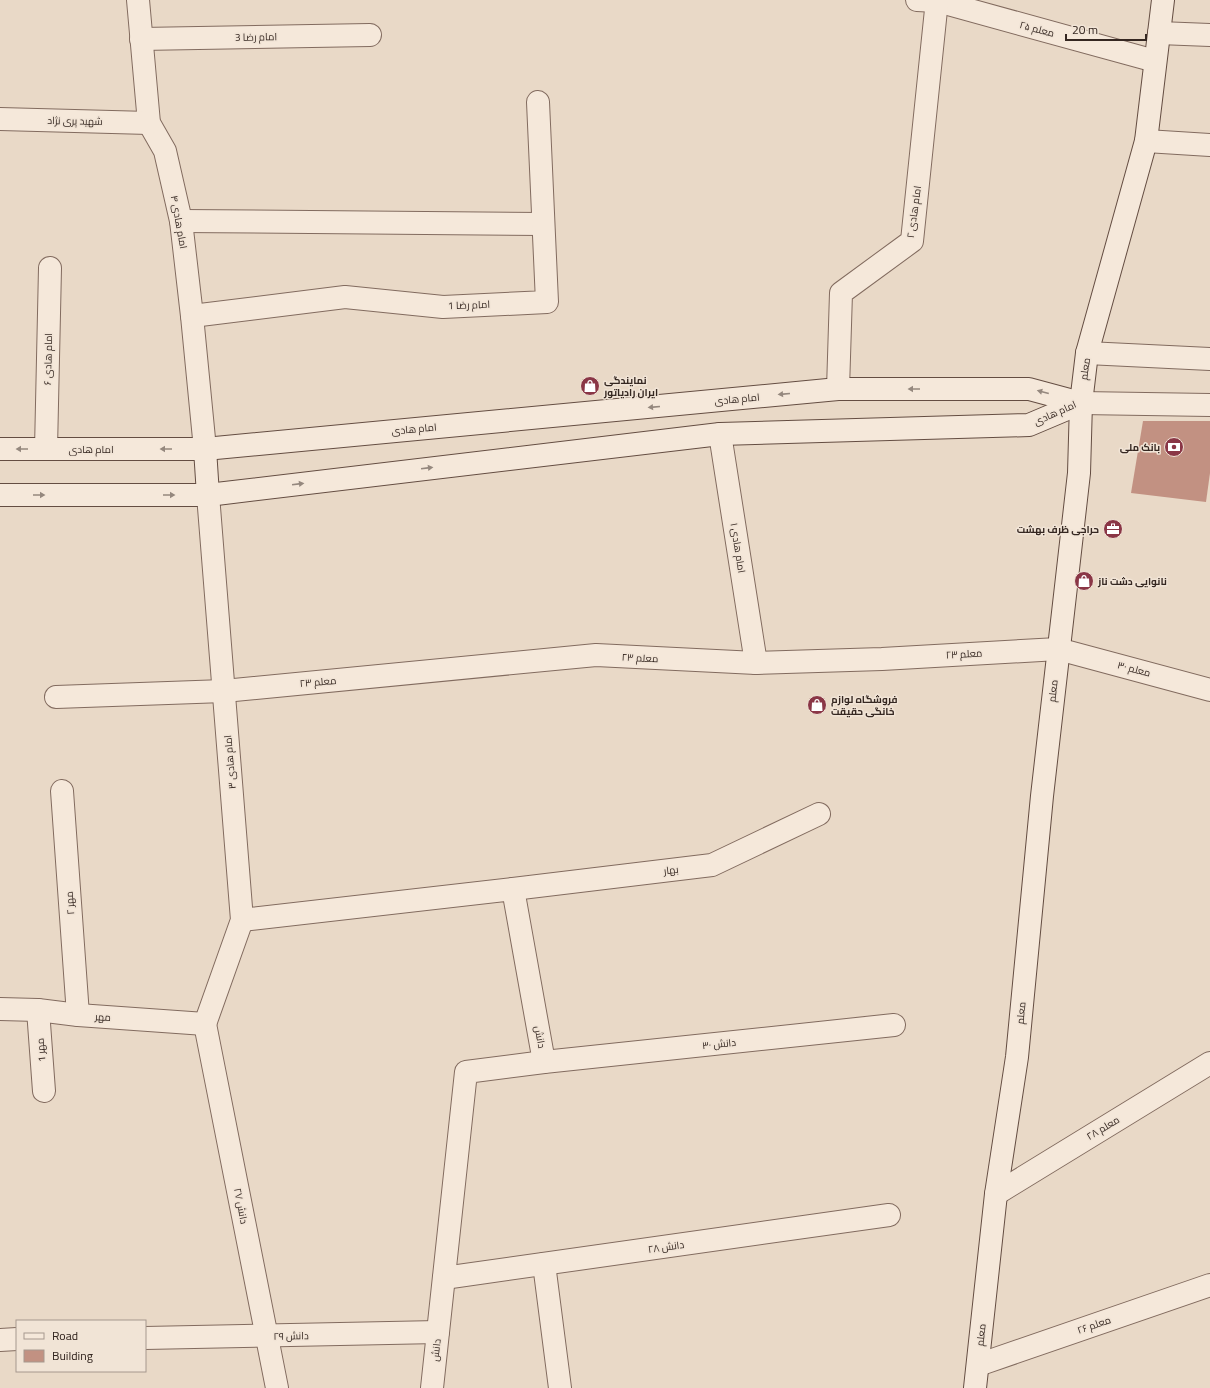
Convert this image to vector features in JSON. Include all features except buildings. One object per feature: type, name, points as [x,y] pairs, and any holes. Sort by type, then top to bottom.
[{"type":"street","name":"امام هادی ۴","points":[[138,0],[150,123],[165,151],[181,221],[192,316],[208,495]]},
{"type":"street","name":"معلم ۲۵","points":[[930,0],[1155,61]]},
{"type":"street","name":"امام هادی ٢","points":[[838,389],[841,293],[912,241],[930,0]]},
{"type":"street","name":"معلم","points":[[975,1388],[996,1194],[1017,1057],[1042,796],[1079,473],[1081,403],[1087,353],[1146,141],[1163,0]]},
{"type":"street","points":[[1159,33],[1210,35]]},
{"type":"street","name":"امام رضا 3","points":[[141,39],[370,35]]},
{"type":"street","name":"امام رضا 1","points":[[192,316],[345,297],[443,306],[547,302],[538,102]]},
{"type":"street","name":"شهید پری نژاد","points":[[0,119],[150,123]]},
{"type":"street","points":[[1146,141],[1210,145]]},
{"type":"street","points":[[181,221],[543,224]]},
{"type":"street","name":"امام هادی ۶","points":[[46,449],[50,268]]},
{"type":"street","points":[[1087,353],[1210,359]]},
{"type":"street","name":"امام هادی","points":[[0,449],[205,449],[838,389],[1029,389],[1081,403]]},
{"type":"street","points":[[1081,403],[1210,405]]},
{"type":"street","name":"امام هادی","points":[[0,495],[208,495],[720,434],[1029,425],[1081,403]]},
{"type":"street","name":"امام هادی ١","points":[[720,434],[756,663]]},
{"type":"street","name":"امام هادی ٣","points":[[205,1024],[242,920],[208,495]]},
{"type":"street","name":"معلم ۲۳","points":[[56,698],[224,691],[596,655],[756,663],[882,659],[1058,649]]},
{"type":"street","name":"معلم ۳۰","points":[[1058,649],[1210,690]]},
{"type":"street","name":"مهر ۲","points":[[62,790],[78,1015]]},
{"type":"street","name":"بهار","points":[[513,889],[712,865],[819,814]]},
{"type":"street","points":[[242,920],[513,889]]},
{"type":"street","name":"دانش","points":[[432,1388],[466,1072],[544,1062],[513,889]]},
{"type":"street","name":"مهر","points":[[0,1009],[38,1010],[78,1015],[205,1024]]},
{"type":"street","name":"مهر 1","points":[[38,1010],[44,1091]]},
{"type":"street","name":"دانش ۲۷","points":[[205,1024],[277,1388]]},
{"type":"street","name":"دانش ۳۰","points":[[544,1062],[894,1025]]},
{"type":"street","name":"معلم ۲۸","points":[[996,1194],[1210,1063]]},
{"type":"street","name":"دانش ۲۸","points":[[444,1278],[889,1216]]},
{"type":"street","points":[[544,1264],[560,1388]]},
{"type":"street","name":"معلم ۲۶","points":[[978,1365],[1210,1285]]},
{"type":"street","name":"دانش ٢٩","points":[[146,1338],[438,1332]]},
{"type":"street","points":[[0,1340],[16,1339]]},
{"type":"place","name":"نمایندگی ایران رادیاتور","points":[[590,386]]},
{"type":"place","name":"بانک ملی","points":[[1174,447]]},
{"type":"place","name":"حراجی ظرف بهشت","points":[[1113,529]]},
{"type":"place","name":"نانوایی دشت ناز","points":[[1084,581]]},
{"type":"place","name":"فروشگاه لوازم خانگی حقیقت","points":[[817,705]]}]
